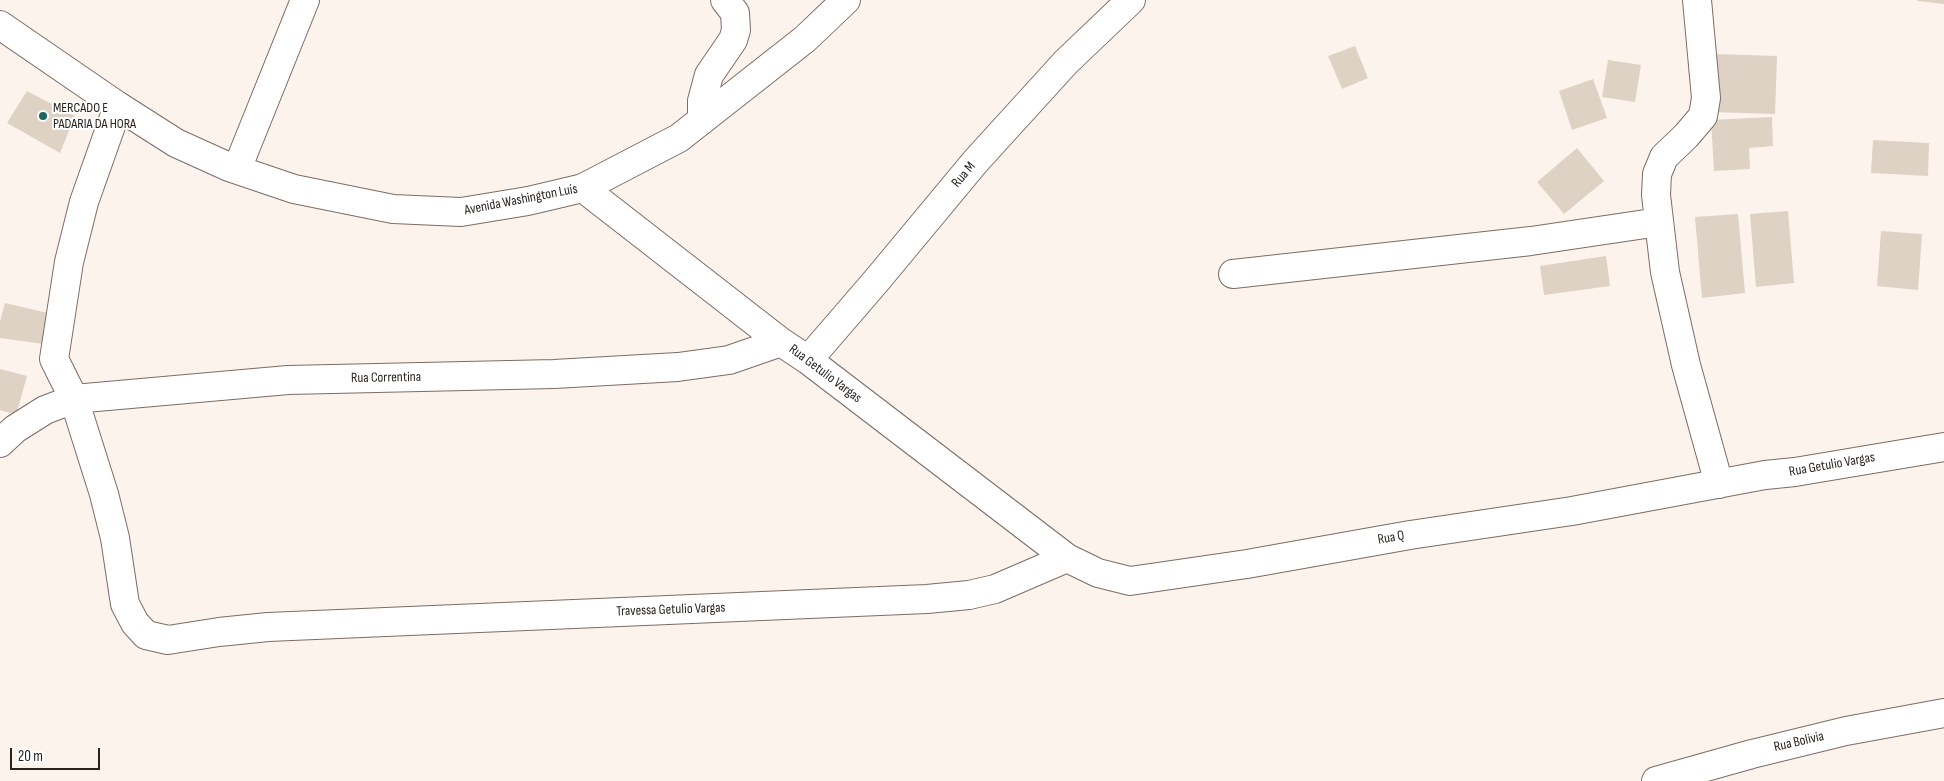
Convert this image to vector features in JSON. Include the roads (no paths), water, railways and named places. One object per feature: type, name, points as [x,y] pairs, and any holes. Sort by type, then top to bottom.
[{"type":"street","points":[[236,170],[305,0]]},
{"type":"street","points":[[702,120],[702,101],[709,75],[734,40],[736,30],[735,13],[725,0]]},
{"type":"street","name":"Avenida Washington Luís","points":[[0,25],[118,106],[176,143],[236,170],[294,189],[393,209],[460,212],[528,201],[583,188],[679,138],[805,39],[846,0]]},
{"type":"street","name":"Rua M","points":[[808,360],[975,162],[1066,62],[1131,0]]},
{"type":"street","points":[[1698,0],[1706,98],[1703,116],[1664,158],[1658,174],[1656,195],[1665,272],[1686,365],[1719,484]]},
{"type":"street","name":"Travessa Getulio Vargas","points":[[118,106],[84,202],[69,262],[54,359],[74,399],[104,494],[115,538],[126,604],[135,623],[146,635],[168,640],[268,627],[927,599],[969,595],[995,589],[1067,558]]},
{"type":"street","name":"Rua Getulio Vargas","points":[[583,188],[781,342],[808,360],[1067,558]]},
{"type":"street","points":[[1233,274],[1531,241],[1659,222]]},
{"type":"street","name":"Rua Correntina","points":[[0,443],[14,429],[45,410],[74,399],[288,380],[554,374],[678,367],[729,360],[781,342]]},
{"type":"street","name":"Rua Getulio Vargas","points":[[1719,484],[1944,447]]},
{"type":"street","name":"Rua Q","points":[[1067,558],[1098,573],[1130,581],[1148,580],[1410,535],[1572,511],[1719,484]]},
{"type":"street","name":"Rua Bolivia","points":[[1656,781],[1752,754],[1846,731],[1944,714]]},
{"type":"place","name":"MERCADO E PADARIA DA HORA","points":[[43,116]]}]
